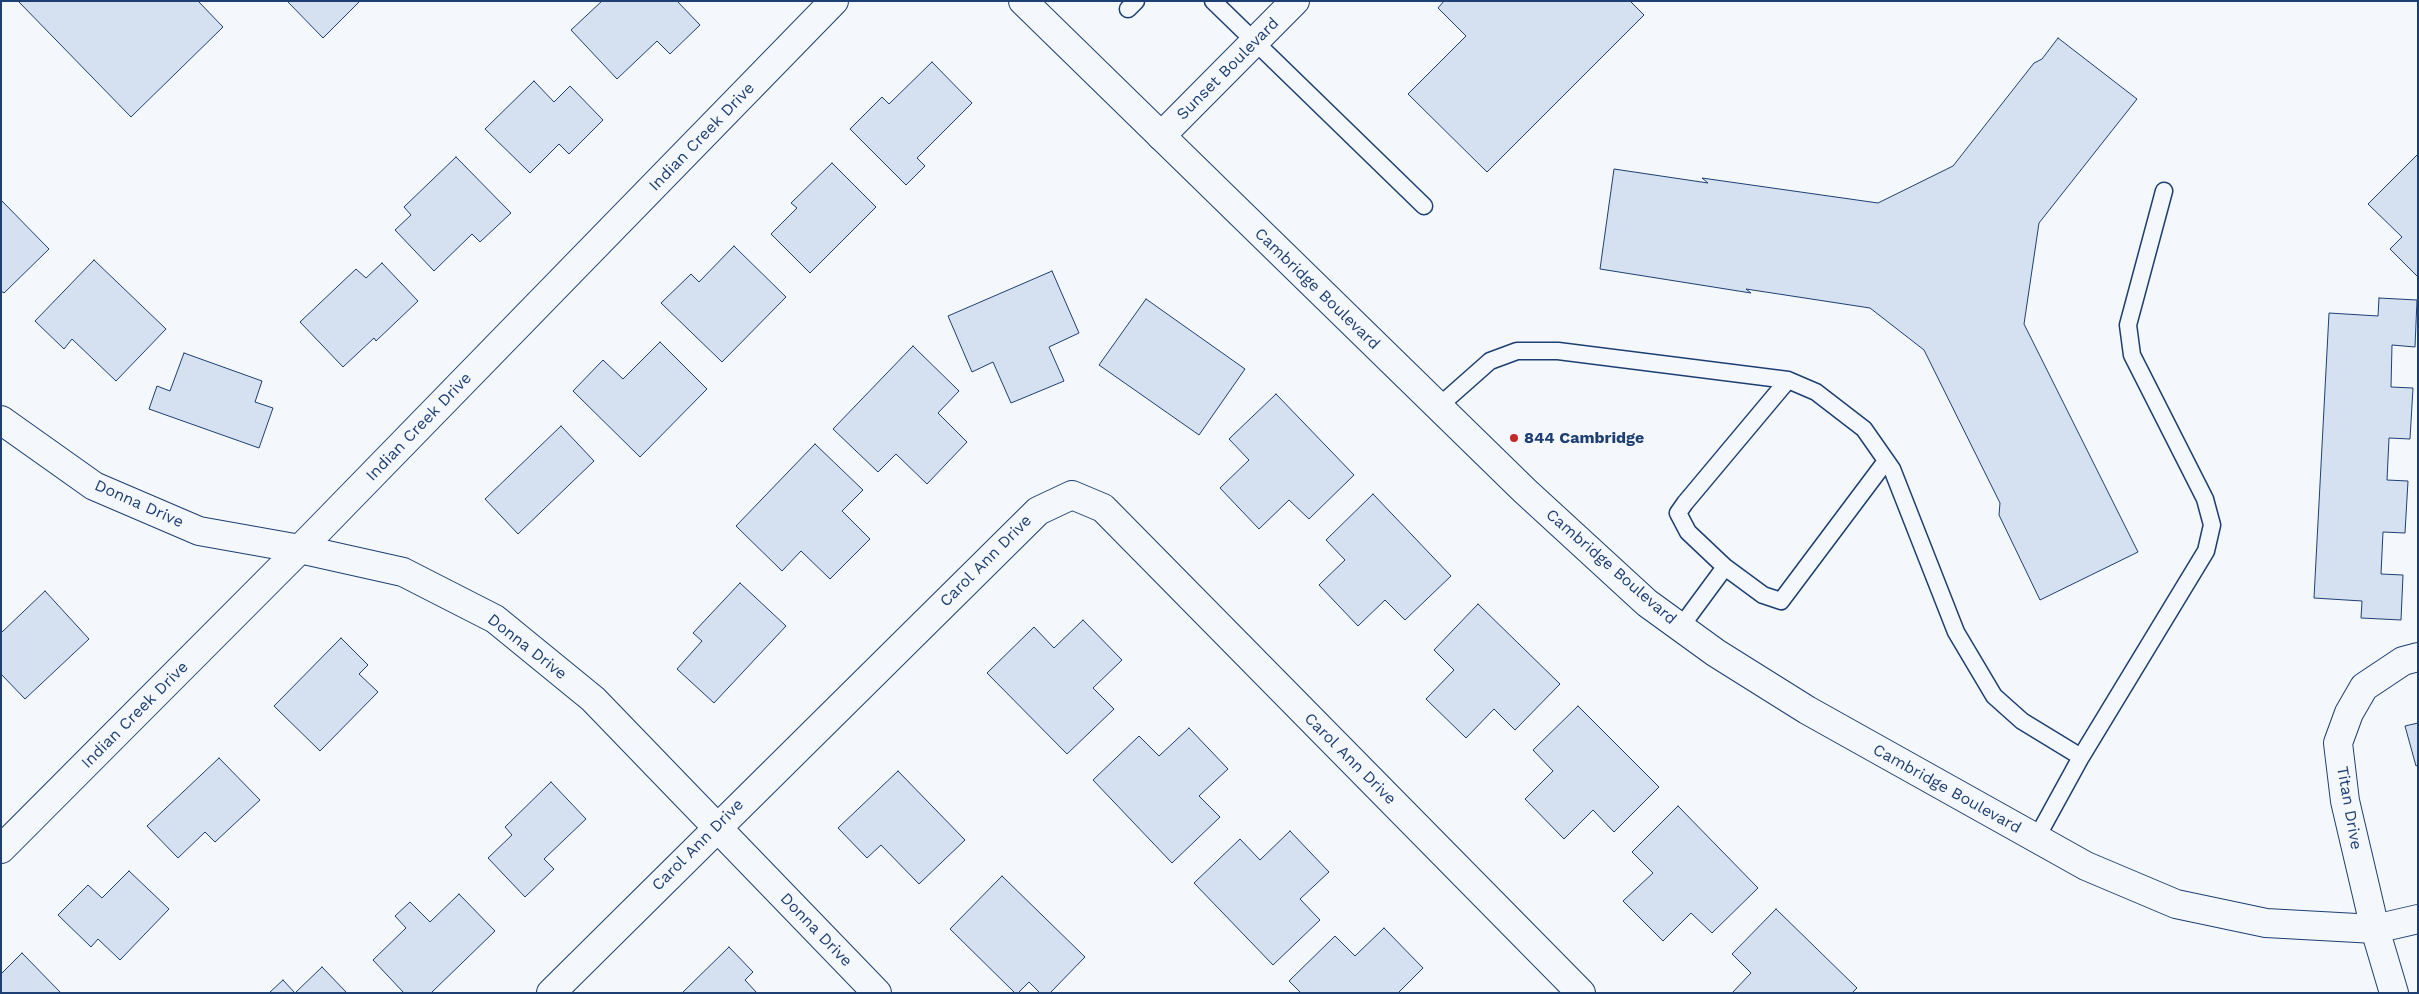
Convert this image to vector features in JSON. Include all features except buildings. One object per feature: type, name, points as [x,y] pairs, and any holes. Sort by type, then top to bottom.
[{"type":"street","name":"Indian Creek Drive","points":[[1,849],[300,549],[834,1]]},
{"type":"street","name":"Cambridge Boulevard","points":[[1023,1],[1525,491],[1639,597],[1680,628],[1807,710],[2036,839],[2086,866],[2176,904],[2266,923],[2375,928],[2418,919]]},
{"type":"street","name":"Sunset Boulevard","points":[[1161,136],[1295,1]]},
{"type":"street","name":"Donna Drive","points":[[1,420],[94,486],[199,531],[300,549],[403,572],[495,619],[593,699],[877,993]]},
{"type":"street","name":"Carol Ann Drive","points":[[551,993],[716,826],[1038,510],[1072,495],[1103,508],[1581,993]]},
{"type":"street","name":"Titan Drive","points":[[2394,993],[2375,928],[2345,801],[2338,743],[2348,713],[2364,687],[2403,661],[2418,657]]},
{"type":"lane","points":[[1213,1],[1424,206]]},
{"type":"lane","points":[[2036,839],[2081,757],[2206,550],[2212,525],[2205,500],[2132,355],[2128,325],[2164,191]]},
{"type":"lane","points":[[1438,407],[1490,361],[1517,351],[1558,350],[1788,380],[1816,392],[1864,429],[1892,469],[1956,632],[1994,696],[2022,721],[2081,757]]},
{"type":"lane","points":[[1788,380],[1685,502],[1678,513],[1688,532],[1725,566],[1763,595],[1781,601],[1886,461]]},
{"type":"lane","points":[[1680,628],[1725,566]]},
{"type":"place","name":"844 Cambridge","points":[[1514,438]]}]
